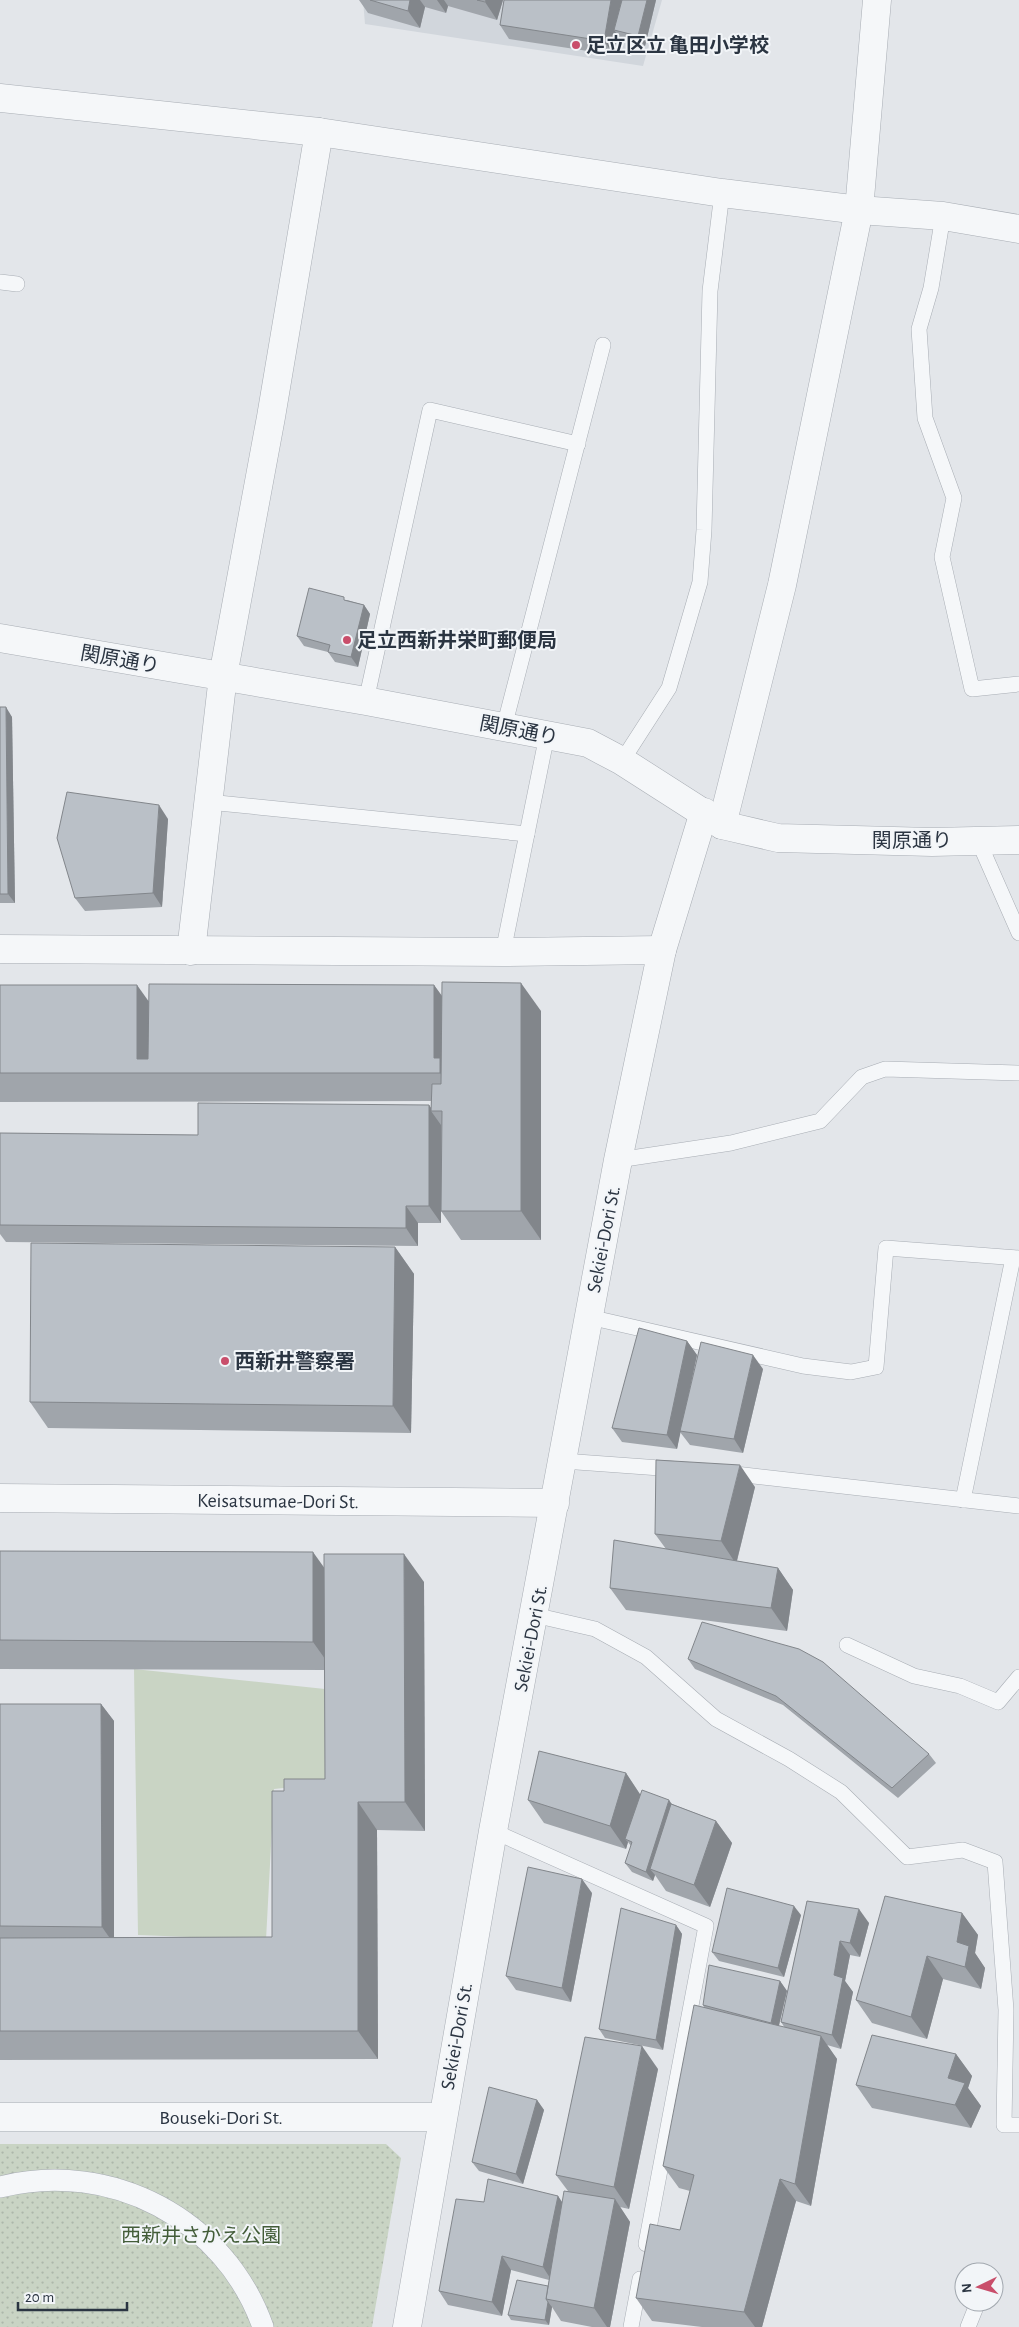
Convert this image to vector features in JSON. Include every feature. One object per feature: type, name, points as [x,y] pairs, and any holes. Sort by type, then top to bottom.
[{"type":"street","name":"Sekiei-Dori St.","points":[[407,2327],[493,1831],[618,1160],[662,950],[713,818],[782,585],[859,210],[877,0]]},
{"type":"street","points":[[0,98],[319,132],[722,193],[859,210],[943,216],[1019,229]]},
{"type":"street","points":[[191,951],[223,676],[271,417],[319,132]]},
{"type":"street","name":"関原通り","points":[[0,638],[366,701],[588,743],[622,761],[713,818],[778,838],[932,842],[1019,840]]},
{"type":"street","points":[[0,949],[502,952],[662,950]]},
{"type":"street","name":"Keisatsumae-Dori St.","points":[[0,1498],[555,1503]]},
{"type":"street","name":"Bouseki-Dori St.","points":[[0,2117],[442,2118]]},
{"type":"street","points":[[0,2187],[45,2179],[89,2181],[131,2192],[170,2211],[206,2237],[234,2270],[256,2308],[263,2327]]},
{"type":"lane","points":[[622,761],[669,688],[700,582],[704,530],[709,300],[722,193]]},
{"type":"lane","points":[[943,216],[931,288],[919,329],[925,418],[954,498],[942,557],[972,689],[1019,684]]},
{"type":"lane","points":[[0,282],[17,284]]},
{"type":"lane","points":[[504,727],[603,345]]},
{"type":"lane","points":[[366,701],[430,410],[578,444]]},
{"type":"lane","points":[[502,952],[547,735]]},
{"type":"lane","points":[[208,802],[527,834]]},
{"type":"lane","points":[[978,840],[1019,933]]},
{"type":"lane","points":[[618,1160],[731,1143],[820,1121],[862,1077],[885,1069],[1019,1073]]},
{"type":"lane","points":[[589,1317],[803,1366],[851,1372],[876,1367],[886,1248],[1016,1258],[963,1500]]},
{"type":"lane","points":[[563,1460],[686,1470]]},
{"type":"lane","points":[[714,1472],[1019,1506]]},
{"type":"lane","points":[[534,1615],[596,1629],[646,1657],[716,1719],[789,1759],[841,1792],[907,1857],[963,1850],[995,1862],[1006,2010],[1004,2125],[1019,2125]]},
{"type":"lane","points":[[847,1645],[914,1676],[960,1686],[998,1702],[1019,1677]]},
{"type":"lane","points":[[493,1831],[706,1926],[631,2327]]},
{"type":"lane","points":[[968,2327],[974,2312]]},
{"type":"shaded area","name":"足立区立 亀田小学校","points":[[363,0],[662,0],[643,66],[365,24]]},
{"type":"green space","points":[[134,1669],[325,1689],[329,1783],[274,1789],[266,1940],[138,1935]]},
{"type":"green space","name":"西新井さかえ公園","points":[[0,2144],[386,2144],[401,2158],[372,2327],[0,2327]]},
{"type":"building","points":[[370,0],[410,0],[408,11]]},
{"type":"building","points":[[504,0],[611,0],[604,41],[500,25]]},
{"type":"building","points":[[622,0],[647,0],[638,36],[614,30]]},
{"type":"building","points":[[309,588],[344,597],[344,600],[364,605],[351,657],[328,652],[330,645],[297,636]]},
{"type":"building","points":[[0,707],[6,707],[8,894],[0,894]]},
{"type":"building","points":[[67,792],[159,805],[153,893],[75,898],[57,838]]},
{"type":"building","points":[[442,982],[521,983],[521,1211],[441,1211],[442,1111],[431,1111],[432,1084],[441,1084]]},
{"type":"building","points":[[149,984],[434,985],[434,1058],[440,1058],[440,1073],[0,1073],[0,985],[137,985],[137,1059],[148,1059]]},
{"type":"building","points":[[198,1103],[429,1105],[429,1206],[406,1206],[406,1228],[0,1225],[0,1133],[198,1135]]},
{"type":"building","points":[[31,1243],[395,1247],[393,1406],[30,1402]]},
{"type":"building","points":[[639,1328],[687,1341],[667,1435],[612,1428]]},
{"type":"building","points":[[701,1342],[753,1355],[734,1439],[680,1431]]},
{"type":"building","points":[[656,1460],[740,1465],[721,1541],[655,1534]]},
{"type":"building","points":[[614,1540],[778,1568],[771,1608],[610,1588]]},
{"type":"building","points":[[0,1551],[313,1552],[313,1642],[0,1640]]},
{"type":"building","points":[[324,1554],[404,1554],[405,1802],[358,1802],[358,2031],[0,2031],[0,1938],[272,1937],[272,1791],[284,1791],[284,1779],[325,1779]]},
{"type":"building","points":[[702,1622],[799,1649],[823,1662],[929,1754],[892,1788],[776,1696],[688,1659]]},
{"type":"building","points":[[0,1704],[101,1704],[102,1927],[0,1926]]},
{"type":"building","points":[[539,1751],[626,1773],[610,1826],[528,1800]]},
{"type":"building","points":[[642,1790],[669,1800],[646,1872],[625,1863],[632,1842],[625,1839]]},
{"type":"building","points":[[671,1804],[716,1821],[694,1885],[650,1869]]},
{"type":"building","points":[[528,1867],[582,1879],[562,1988],[506,1976]]},
{"type":"building","points":[[727,1888],[794,1906],[778,1968],[712,1952]]},
{"type":"building","points":[[885,1896],[962,1913],[957,1942],[969,1946],[965,1967],[927,1956],[911,2017],[856,2000]]},
{"type":"building","points":[[807,1901],[859,1909],[850,1943],[840,1941],[834,1975],[843,1978],[832,2035],[781,2022]]},
{"type":"building","points":[[621,1908],[676,1925],[656,2040],[599,2029]]},
{"type":"building","points":[[709,1965],[780,1981],[771,2023],[703,2005]]},
{"type":"building","points":[[694,2005],[821,2036],[795,2184],[780,2179],[744,2312],[636,2298],[650,2224],[680,2230],[694,2175],[663,2166]]},
{"type":"building","points":[[872,2035],[956,2054],[948,2078],[965,2083],[955,2105],[856,2085]]},
{"type":"building","points":[[585,2037],[642,2046],[614,2187],[556,2175]]},
{"type":"building","points":[[489,2087],[537,2100],[516,2174],[472,2162]]},
{"type":"building","points":[[488,2179],[558,2196],[543,2267],[502,2256],[492,2302],[439,2291],[456,2199],[484,2202]]},
{"type":"building","points":[[564,2191],[615,2199],[594,2308],[546,2299]]},
{"type":"building","points":[[517,2280],[548,2286],[545,2320],[508,2315]]},
{"type":"place","name":"足立区立 亀田小学校","points":[[576,45]]},
{"type":"place","name":"足立西新井栄町郵便局","points":[[347,640]]},
{"type":"place","name":"西新井警察署","points":[[225,1361]]}]
